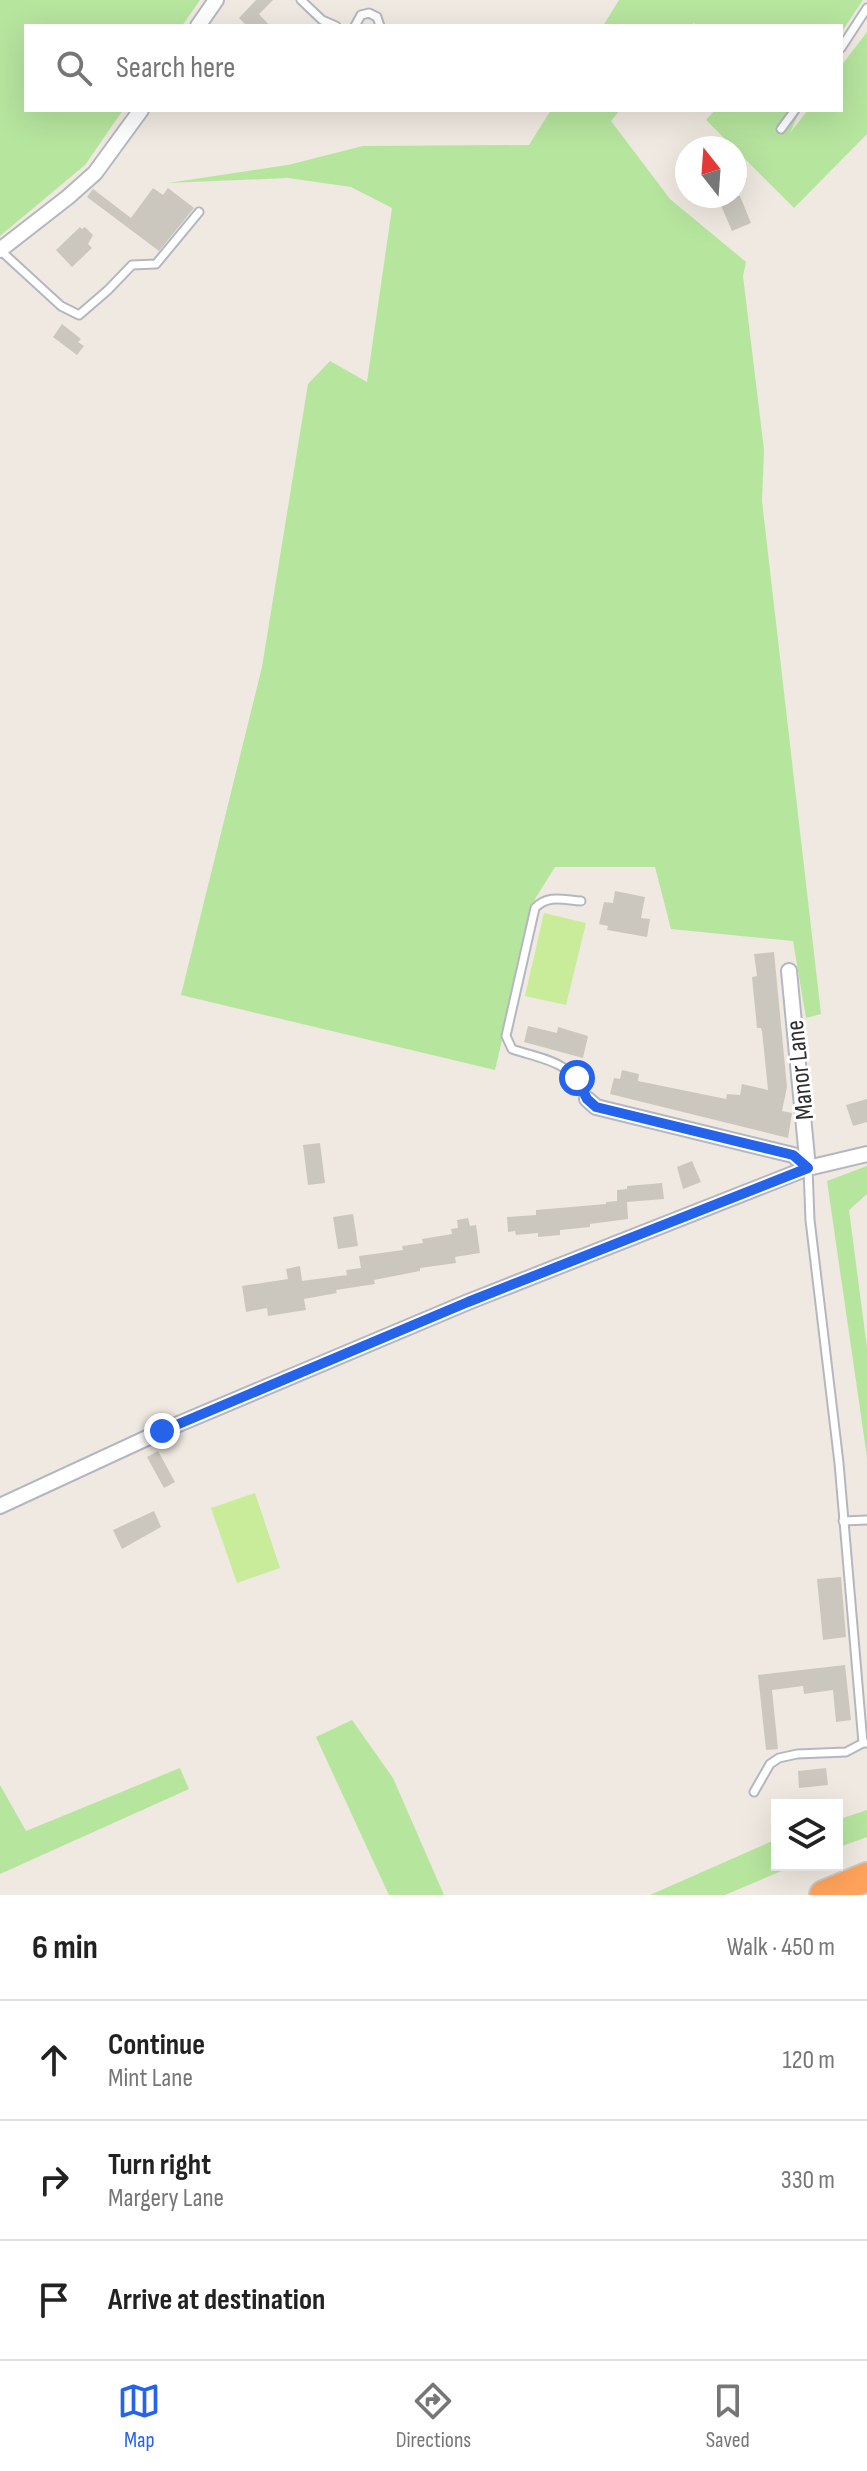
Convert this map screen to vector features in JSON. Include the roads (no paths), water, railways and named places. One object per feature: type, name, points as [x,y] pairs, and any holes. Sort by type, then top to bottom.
[{"type":"highway","points":[[824,1895],[867,1877]]},
{"type":"street","points":[[199,24],[216,0]]},
{"type":"street","points":[[0,250],[95,173],[140,112]]},
{"type":"street","name":"Manor Lane","points":[[789,971],[808,1168]]},
{"type":"street","points":[[587,1099],[596,1107],[793,1155],[808,1168]]},
{"type":"street","points":[[0,1506],[162,1431],[468,1302],[808,1168],[867,1154]]},
{"type":"lane","points":[[301,0],[322,20],[331,24]]},
{"type":"lane","points":[[843,45],[867,8]]},
{"type":"lane","points":[[356,24],[361,15],[369,13],[377,17],[379,24]]},
{"type":"lane","points":[[781,129],[794,112]]},
{"type":"lane","points":[[0,250],[61,306],[79,315],[132,265],[150,265],[162,259],[199,212]]},
{"type":"lane","points":[[581,901],[550,898],[541,901],[535,908],[506,1036],[512,1049],[567,1067],[577,1078],[587,1099]]},
{"type":"lane","points":[[754,1792],[770,1764],[779,1758],[846,1752],[865,1743],[833,1409],[810,1220],[808,1168]]},
{"type":"lane","points":[[843,1521],[867,1520]]}]
